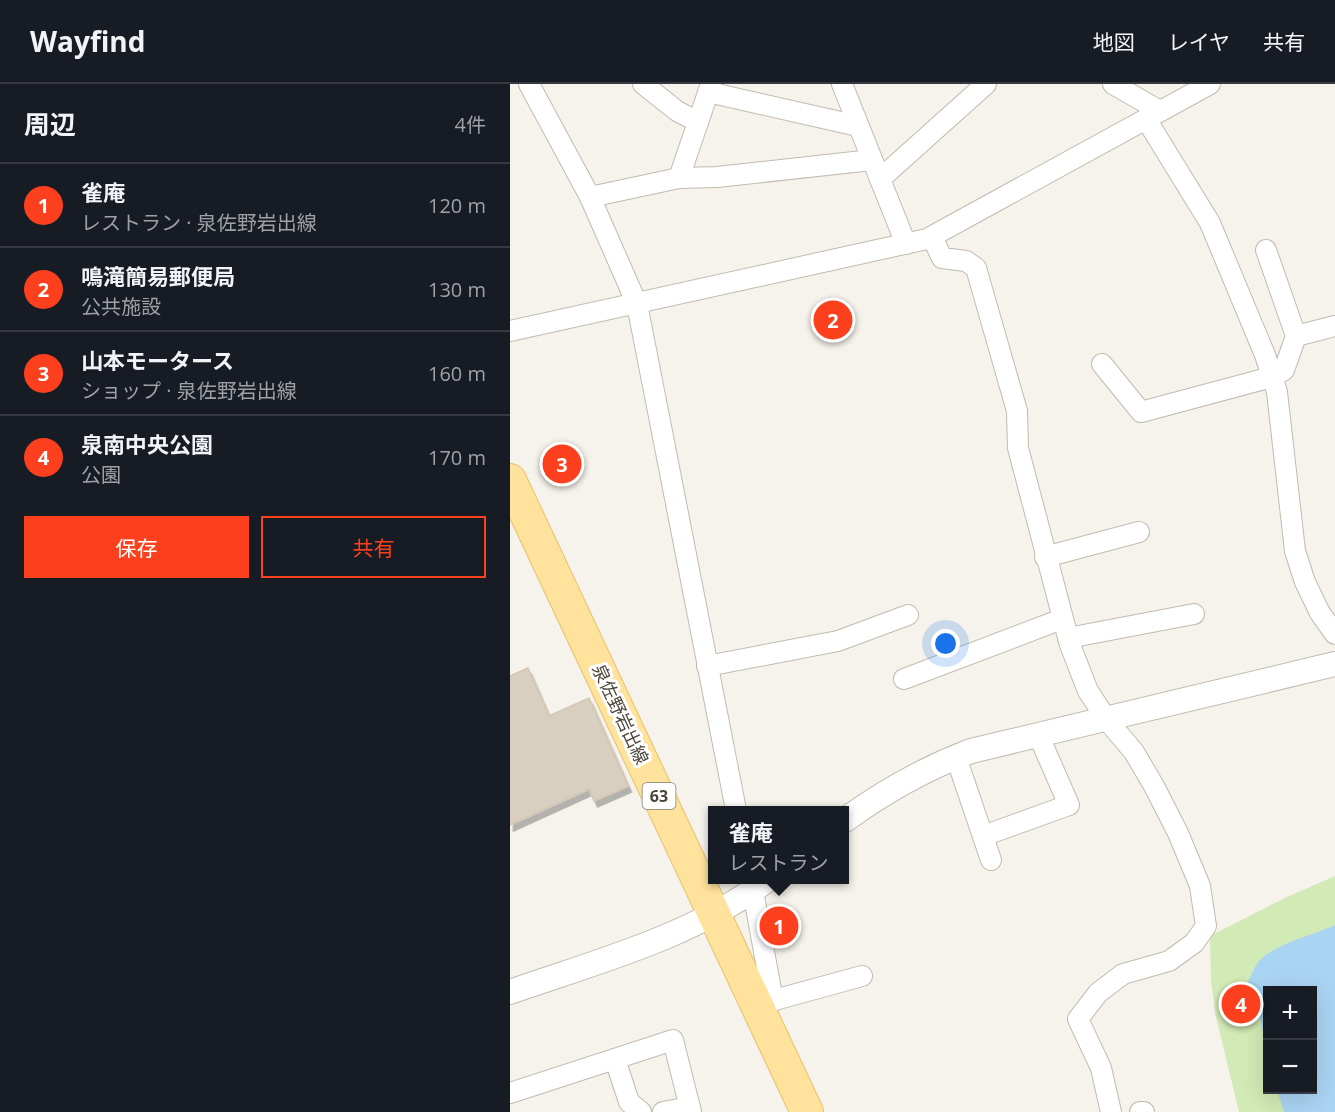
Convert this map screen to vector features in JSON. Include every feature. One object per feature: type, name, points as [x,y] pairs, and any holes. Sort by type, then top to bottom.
[{"type":"main road","name":"泉佐野岩出線","points":[[510,480],[716,914],[765,1003],[805,1110]]},
{"type":"street","points":[[529,84],[590,197],[637,304],[735,806]]},
{"type":"street","points":[[644,84],[677,111],[698,122]]},
{"type":"street","points":[[842,84],[906,244]]},
{"type":"street","points":[[880,179],[986,84]]},
{"type":"street","points":[[1113,84],[1153,115],[1210,223],[1277,392],[1295,551],[1310,593],[1320,613],[1335,634]]},
{"type":"street","points":[[510,331],[932,237],[1210,84]]},
{"type":"street","points":[[679,178],[709,88],[858,126]]},
{"type":"street","points":[[590,197],[679,178],[717,177],[872,160]]},
{"type":"street","points":[[932,237],[942,258],[966,261],[976,268],[1017,411],[1018,448],[1045,557],[1065,628],[1088,691],[1107,720],[1134,752],[1154,786],[1178,833],[1200,886],[1206,926],[1194,943],[1169,961],[1123,974],[1098,993],[1078,1019],[1101,1068],[1111,1112]]},
{"type":"street","points":[[1102,364],[1141,412],[1272,377],[1284,370],[1296,336],[1266,250]]},
{"type":"street","points":[[1296,336],[1335,326]]},
{"type":"street","points":[[1045,557],[1139,532]]},
{"type":"street","points":[[904,679],[1065,628],[1194,614]]},
{"type":"street","points":[[707,666],[838,641],[908,615]]},
{"type":"street","points":[[849,817],[901,782],[934,765],[971,751],[1335,664]]},
{"type":"street","points":[[982,836],[1069,806],[1038,734]]},
{"type":"street","points":[[956,757],[991,860]]},
{"type":"street","points":[[510,992],[684,930],[716,914],[756,884]]},
{"type":"street","points":[[757,884],[765,1003],[862,975]]},
{"type":"street","points":[[510,1093],[673,1040],[691,1109],[663,1112]]},
{"type":"street","points":[[615,1059],[629,1102],[640,1112]]},
{"type":"green space","points":[[1335,876],[1335,1112],[1239,1112],[1216,1017],[1211,982],[1210,936],[1287,897]]},
{"type":"water","points":[[1335,925],[1335,1112],[1284,1112],[1278,1094],[1317,1094],[1317,986],[1263,986],[1263,1032],[1248,982],[1257,963],[1284,945]]},
{"type":"building","points":[[528,668],[549,716],[589,698],[628,786],[594,801],[589,789],[510,825],[510,676]]},
{"type":"place","name":"鳴滝簡易郵便局","points":[[833,320]]},
{"type":"place","name":"山本モータース","points":[[562,464]]},
{"type":"place","name":"雀庵","points":[[779,926]]},
{"type":"place","name":"泉南中央公園","points":[[1241,1004]]}]
